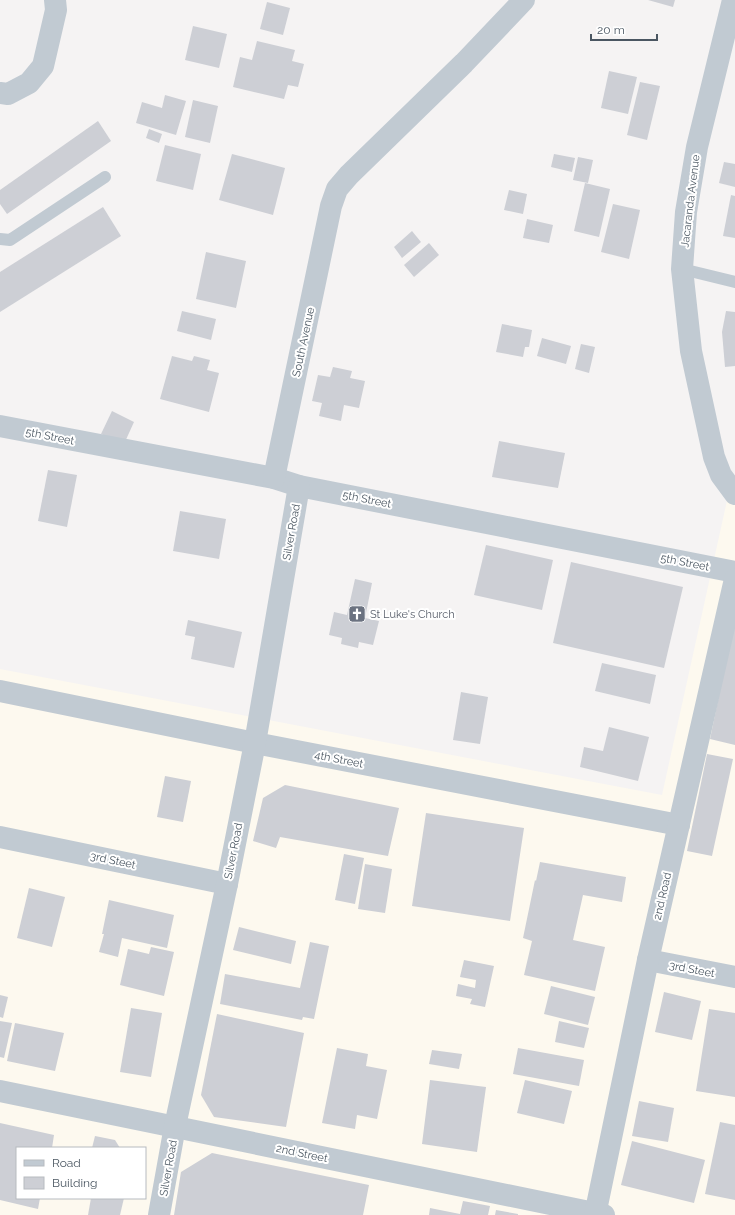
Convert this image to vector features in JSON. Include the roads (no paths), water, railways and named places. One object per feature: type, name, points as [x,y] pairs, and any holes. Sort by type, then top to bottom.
[{"type":"street","points":[[0,93],[8,94],[29,83],[43,66],[56,10],[55,0]]},
{"type":"street","name":"South Avenue","points":[[274,478],[331,206],[337,189],[349,175],[464,63],[524,0]]},
{"type":"street","name":"Jacaranda Avenue","points":[[733,0],[697,147],[686,212],[682,269],[691,351],[714,457],[721,475],[735,494]]},
{"type":"street","name":"5th Street","points":[[0,426],[274,478],[299,486],[735,572]]},
{"type":"street","name":"Silver Road","points":[[160,1215],[175,1126],[227,884],[255,743],[299,486]]},
{"type":"street","name":"2nd Road","points":[[598,1214],[648,960],[735,579]]},
{"type":"street","name":"4th Street","points":[[0,692],[679,825]]},
{"type":"street","name":"3rd Steet","points":[[0,837],[227,884]]},
{"type":"street","name":"3rd Steet","points":[[648,960],[735,977]]},
{"type":"street","name":"2nd Street","points":[[0,1091],[598,1214]]},
{"type":"lane","points":[[0,239],[10,240],[105,177]]},
{"type":"lane","points":[[682,269],[735,282]]},
{"type":"place","name":"St Luke's Church","points":[[357,614]]}]
